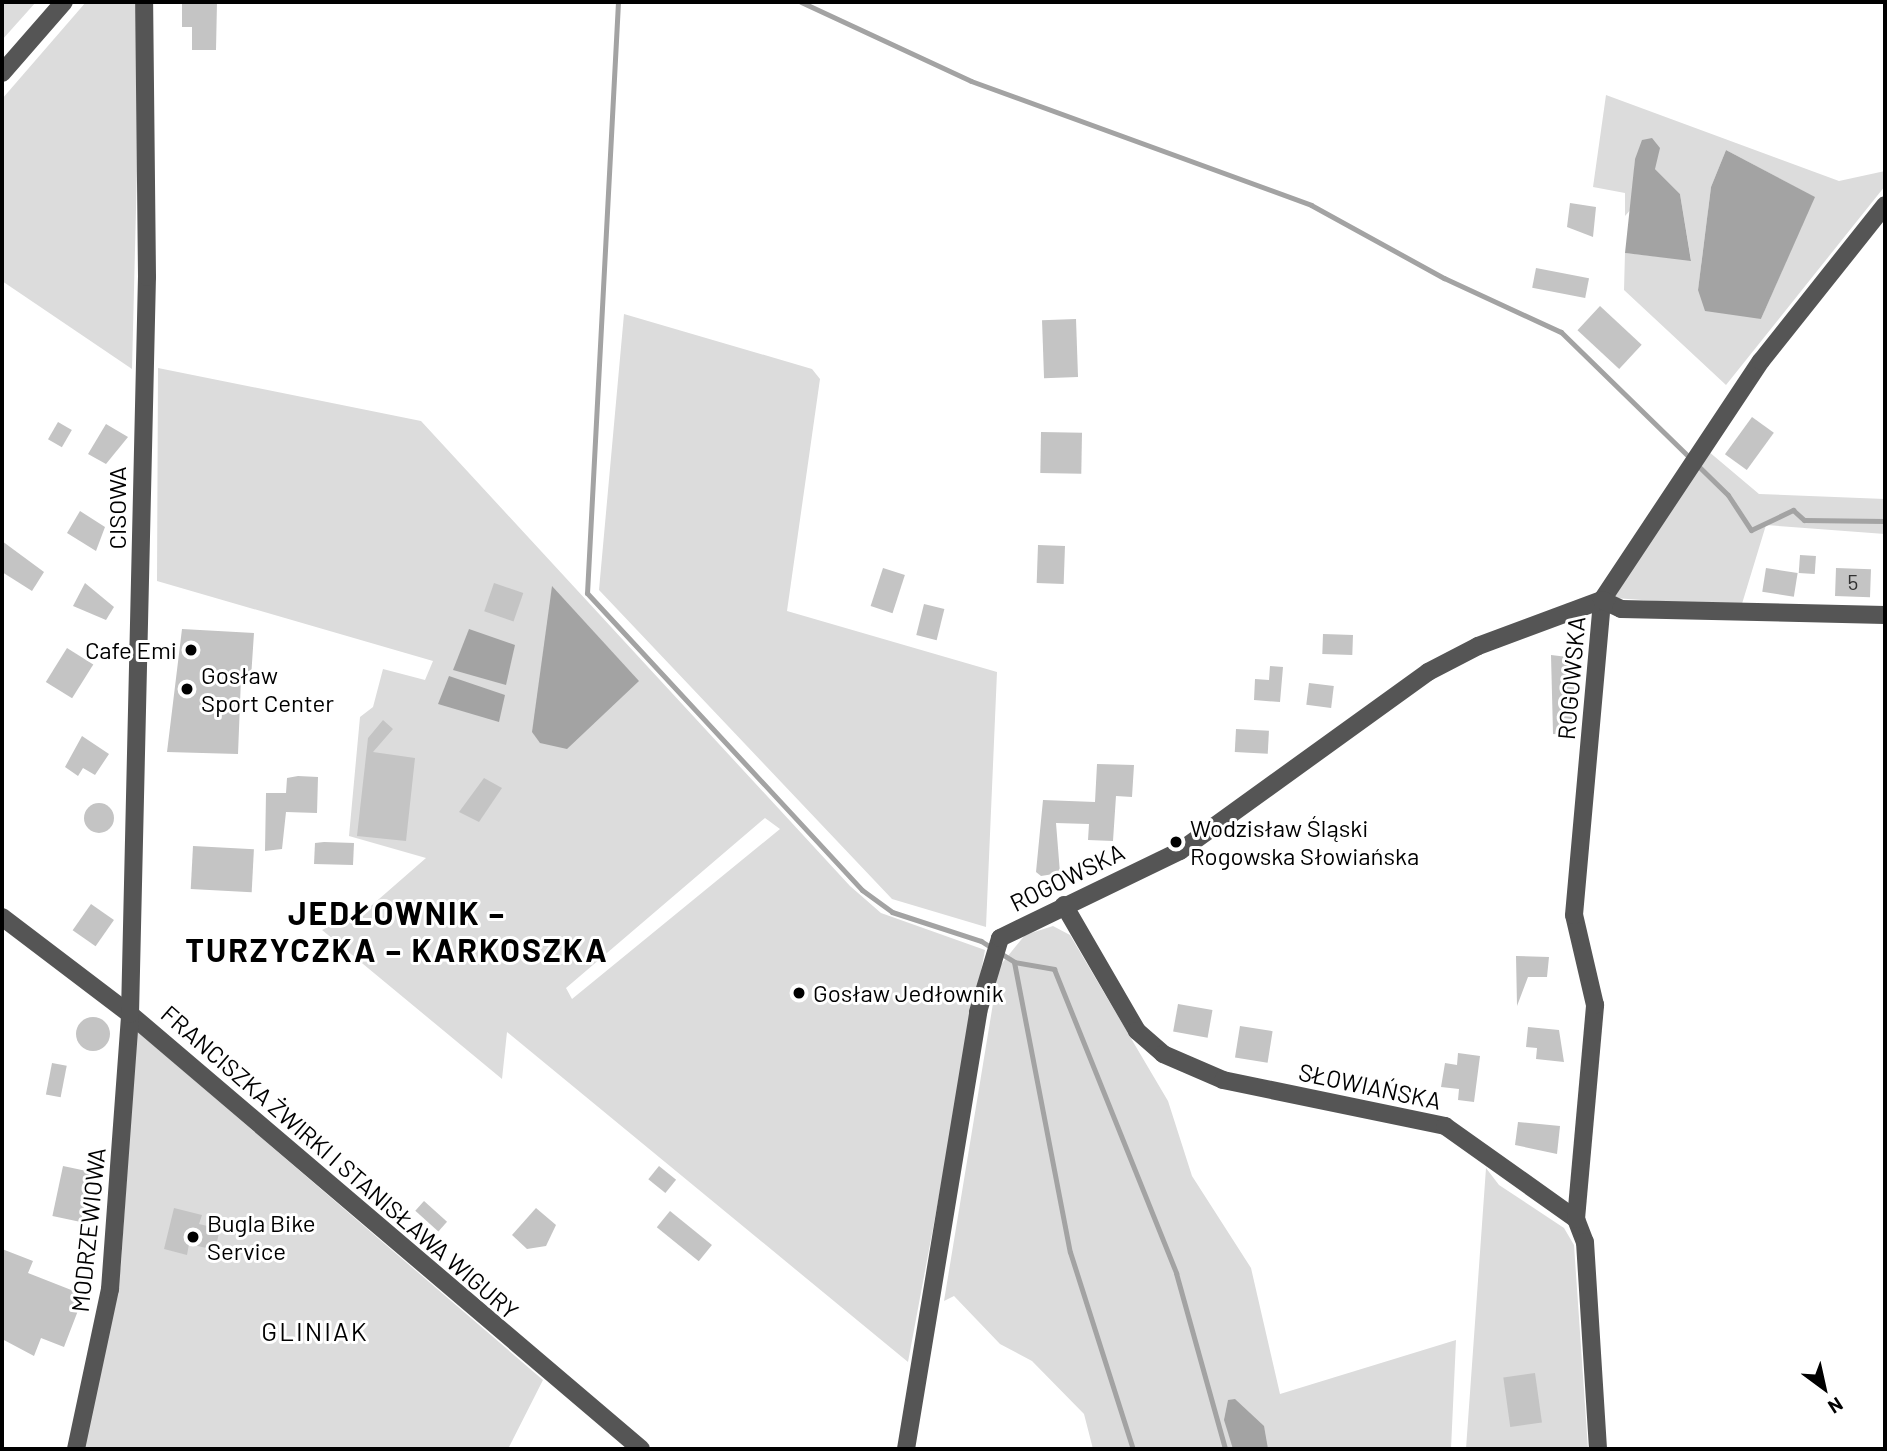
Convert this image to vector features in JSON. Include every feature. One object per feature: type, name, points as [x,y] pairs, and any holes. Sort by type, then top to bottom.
[{"type":"street","points":[[2,73],[64,2]]},
{"type":"street","name":"CISOWA","points":[[130,1014],[147,277],[144,2]]},
{"type":"street","name":"ROGOWSKA","points":[[1576,1219],[1595,1005],[1574,915],[1602,600],[1703,444],[1885,205]]},
{"type":"street","name":"ROGOWSKA","points":[[906,1449],[992,958],[1000,938],[1180,851],[1428,672],[1478,646],[1602,600],[1621,609],[1885,615]]},
{"type":"street","name":"SŁOWIAŃSKA","points":[[1064,905],[1137,1031],[1163,1054],[1223,1080],[1445,1126],[1576,1219]]},
{"type":"street","name":"FRANCISZKA ŻWIRKI I STANISŁAWA WIGURY","points":[[2,917],[130,1014],[641,1449]]},
{"type":"street","name":"MODRZEWIOWA","points":[[76,1449],[110,1289],[130,1014]]},
{"type":"street","points":[[1576,1219],[1585,1242],[1598,1449]]},
{"type":"shaded area","points":[[2,2],[36,2],[2,40]]},
{"type":"shaded area","points":[[86,2],[135,2],[140,51],[132,369],[2,281],[2,99]]},
{"type":"shaded area","points":[[1606,95],[1839,181],[1885,171],[1885,186],[1726,385],[1624,290],[1625,253],[1691,260],[1680,194],[1655,169],[1635,159],[1632,208],[1625,216],[1625,193],[1593,187]],"holes":[[[1726,150],[1814,197],[1761,319],[1698,290],[1711,187]]]},
{"type":"shaded area","points":[[1652,138],[1660,148],[1655,169],[1680,194],[1691,261],[1625,253],[1635,159],[1642,140]]},
{"type":"shaded area","points":[[1726,150],[1815,197],[1761,319],[1705,311],[1698,290],[1711,187]]},
{"type":"shaded area","points":[[624,314],[812,369],[820,379],[787,611],[997,672],[986,927],[892,899],[599,590]]},
{"type":"shaded area","points":[[158,368],[421,421],[850,886],[881,913],[985,950],[908,1362],[507,1032],[502,1079],[322,930],[371,906],[426,858],[349,836],[360,717],[373,707],[383,669],[425,680],[433,661],[157,581]],"holes":[[[765,818],[780,829],[572,999],[566,988]]]},
{"type":"shaded area","points":[[1708,451],[1759,494],[1885,499],[1885,534],[1766,525],[1741,607],[1614,598]]},
{"type":"shaded area","points":[[552,586],[639,681],[567,749],[540,743],[532,732]]},
{"type":"shaded area","points":[[469,629],[515,645],[506,685],[453,670]]},
{"type":"shaded area","points":[[449,676],[505,695],[499,722],[438,704]]},
{"type":"shaded area","points":[[1053,926],[1070,935],[1168,1101],[1192,1176],[1251,1268],[1280,1394],[1456,1340],[1451,1449],[1093,1449],[1084,1414],[1032,1361],[1000,1344],[954,1296],[944,1301],[999,967],[1025,935]]},
{"type":"shaded area","points":[[136,1030],[543,1380],[508,1449],[83,1449],[121,1265]]},
{"type":"shaded area","points":[[1486,1168],[1499,1185],[1564,1228],[1574,1245],[1588,1449],[1466,1449]]},
{"type":"shaded area","points":[[1235,1399],[1264,1426],[1268,1449],[1233,1449],[1224,1420],[1228,1400]]},
{"type":"building","points":[[182,2],[217,2],[216,50],[192,50],[192,27],[182,27]]},
{"type":"building","points":[[1570,203],[1596,207],[1593,237],[1567,227]]},
{"type":"building","points":[[1536,268],[1589,278],[1585,298],[1532,288]]},
{"type":"building","points":[[1600,306],[1642,345],[1619,369],[1577,330]]},
{"type":"building","points":[[1076,319],[1078,377],[1044,378],[1042,320]]},
{"type":"building","points":[[1752,417],[1774,433],[1747,470],[1725,454]]},
{"type":"building","points":[[58,422],[72,430],[62,447],[48,439]]},
{"type":"building","points":[[106,424],[128,437],[106,464],[88,454]]},
{"type":"building","points":[[1041,432],[1082,433],[1081,474],[1040,473]]},
{"type":"building","points":[[80,511],[105,527],[96,551],[67,533]]},
{"type":"building","points":[[2,541],[44,572],[32,591],[2,572]]},
{"type":"building","points":[[1038,545],[1065,546],[1064,584],[1037,583]]},
{"type":"building","points":[[1800,555],[1816,556],[1815,574],[1799,573]]},
{"type":"building","points":[[883,568],[905,575],[893,613],[871,606]]},
{"type":"building","points":[[1766,568],[1798,573],[1794,597],[1762,592]]},
{"type":"building","points":[[1836,568],[1871,569],[1870,597],[1835,596]]},
{"type":"building","points":[[85,583],[114,607],[106,620],[73,606]]},
{"type":"building","points":[[494,583],[523,593],[514,621],[484,611]]},
{"type":"building","points":[[924,604],[944,609],[937,640],[916,635]]},
{"type":"building","points":[[182,629],[254,633],[251,678],[241,678],[238,754],[167,752]]},
{"type":"building","points":[[1323,634],[1353,635],[1352,655],[1322,654]]},
{"type":"building","points":[[67,648],[93,664],[72,698],[46,682]]},
{"type":"building","points":[[1551,655],[1576,658],[1571,735],[1553,734]]},
{"type":"building","points":[[1270,666],[1283,667],[1280,702],[1254,700],[1255,679],[1269,680]]},
{"type":"building","points":[[1309,683],[1334,686],[1331,708],[1306,705]]},
{"type":"building","points":[[383,720],[393,729],[373,752],[415,758],[406,841],[357,836],[368,738]]},
{"type":"building","points":[[1236,729],[1269,731],[1268,754],[1235,752]]},
{"type":"building","points":[[82,736],[109,754],[95,775],[83,768],[78,776],[65,767]]},
{"type":"building","points":[[1097,764],[1134,765],[1132,797],[1116,796],[1113,841],[1088,840],[1089,824],[1056,823],[1060,873],[1041,876],[1036,872],[1043,800],[1095,802]]},
{"type":"building","points":[[318,777],[317,813],[286,812],[282,849],[265,851],[266,793],[286,793],[287,778]]},
{"type":"building","points":[[484,778],[502,788],[479,822],[459,812]]},
{"type":"building","points":[[99,803],[109,808],[114,818],[109,828],[99,833],[89,828],[84,818],[89,808]]},
{"type":"building","points":[[315,843],[354,843],[353,865],[314,864]]},
{"type":"building","points":[[193,846],[254,849],[252,892],[191,889]]},
{"type":"building","points":[[91,904],[114,920],[96,946],[73,930]]},
{"type":"building","points":[[1516,956],[1549,957],[1547,977],[1528,977],[1517,1006]]},
{"type":"building","points":[[1178,1004],[1212,1010],[1208,1038],[1173,1032]]},
{"type":"building","points":[[93,1017],[105,1022],[110,1034],[105,1046],[93,1051],[81,1046],[76,1034],[81,1022]]},
{"type":"building","points":[[1240,1026],[1273,1031],[1268,1063],[1235,1058]]},
{"type":"building","points":[[1528,1027],[1559,1030],[1564,1062],[1536,1059],[1537,1048],[1526,1047]]},
{"type":"building","points":[[1458,1053],[1480,1056],[1474,1102],[1458,1100],[1459,1089],[1441,1087],[1445,1063],[1457,1065]]},
{"type":"building","points":[[52,1063],[67,1066],[61,1097],[46,1094]]},
{"type":"building","points":[[1518,1122],[1560,1126],[1557,1154],[1515,1145]]},
{"type":"building","points":[[63,1166],[91,1172],[81,1222],[52,1216]]},
{"type":"building","points":[[659,1166],[676,1180],[665,1193],[648,1179]]},
{"type":"building","points":[[424,1201],[447,1222],[438,1231],[415,1211]]},
{"type":"building","name":"Bugla Bike Service","points":[[174,1208],[202,1215],[199,1224],[220,1229],[215,1250],[189,1244],[187,1255],[164,1249]]},
{"type":"building","points":[[536,1208],[556,1225],[546,1246],[527,1249],[512,1235]]},
{"type":"building","points":[[670,1211],[712,1245],[699,1261],[657,1227]]},
{"type":"building","points":[[2,1249],[33,1261],[28,1273],[84,1295],[64,1347],[41,1338],[34,1356],[2,1339]]},
{"type":"building","points":[[1535,1373],[1542,1423],[1510,1427],[1503,1377]]},
{"type":"waterway","points":[[618,2],[587,593],[862,890],[892,912],[981,941],[1014,962],[1070,1252],[1133,1449]]},
{"type":"waterway","points":[[801,2],[971,81],[1311,205],[1444,278],[1561,332],[1728,495],[1751,530],[1793,510],[1804,520],[1885,521]]},
{"type":"waterway","points":[[1014,962],[1054,969],[1176,1273],[1225,1449]]},
{"type":"place","name":"Cafe Emi","points":[[191,650]]},
{"type":"place","name":"Gosław Sport Center","points":[[187,689]]},
{"type":"place","name":"Wodzisław Śląski Rogowska Słowiańska","points":[[1176,842]]},
{"type":"place","name":"Gosław Jedłownik","points":[[799,993]]},
{"type":"place","name":"Bugla Bike Service","points":[[193,1237]]},
{"type":"district","name":"JEDŁOWNIK – TURZYCZKA – KARKOSZKA","points":[[397,932]]},
{"type":"district","name":"GLINIAK","points":[[315,1331]]}]
